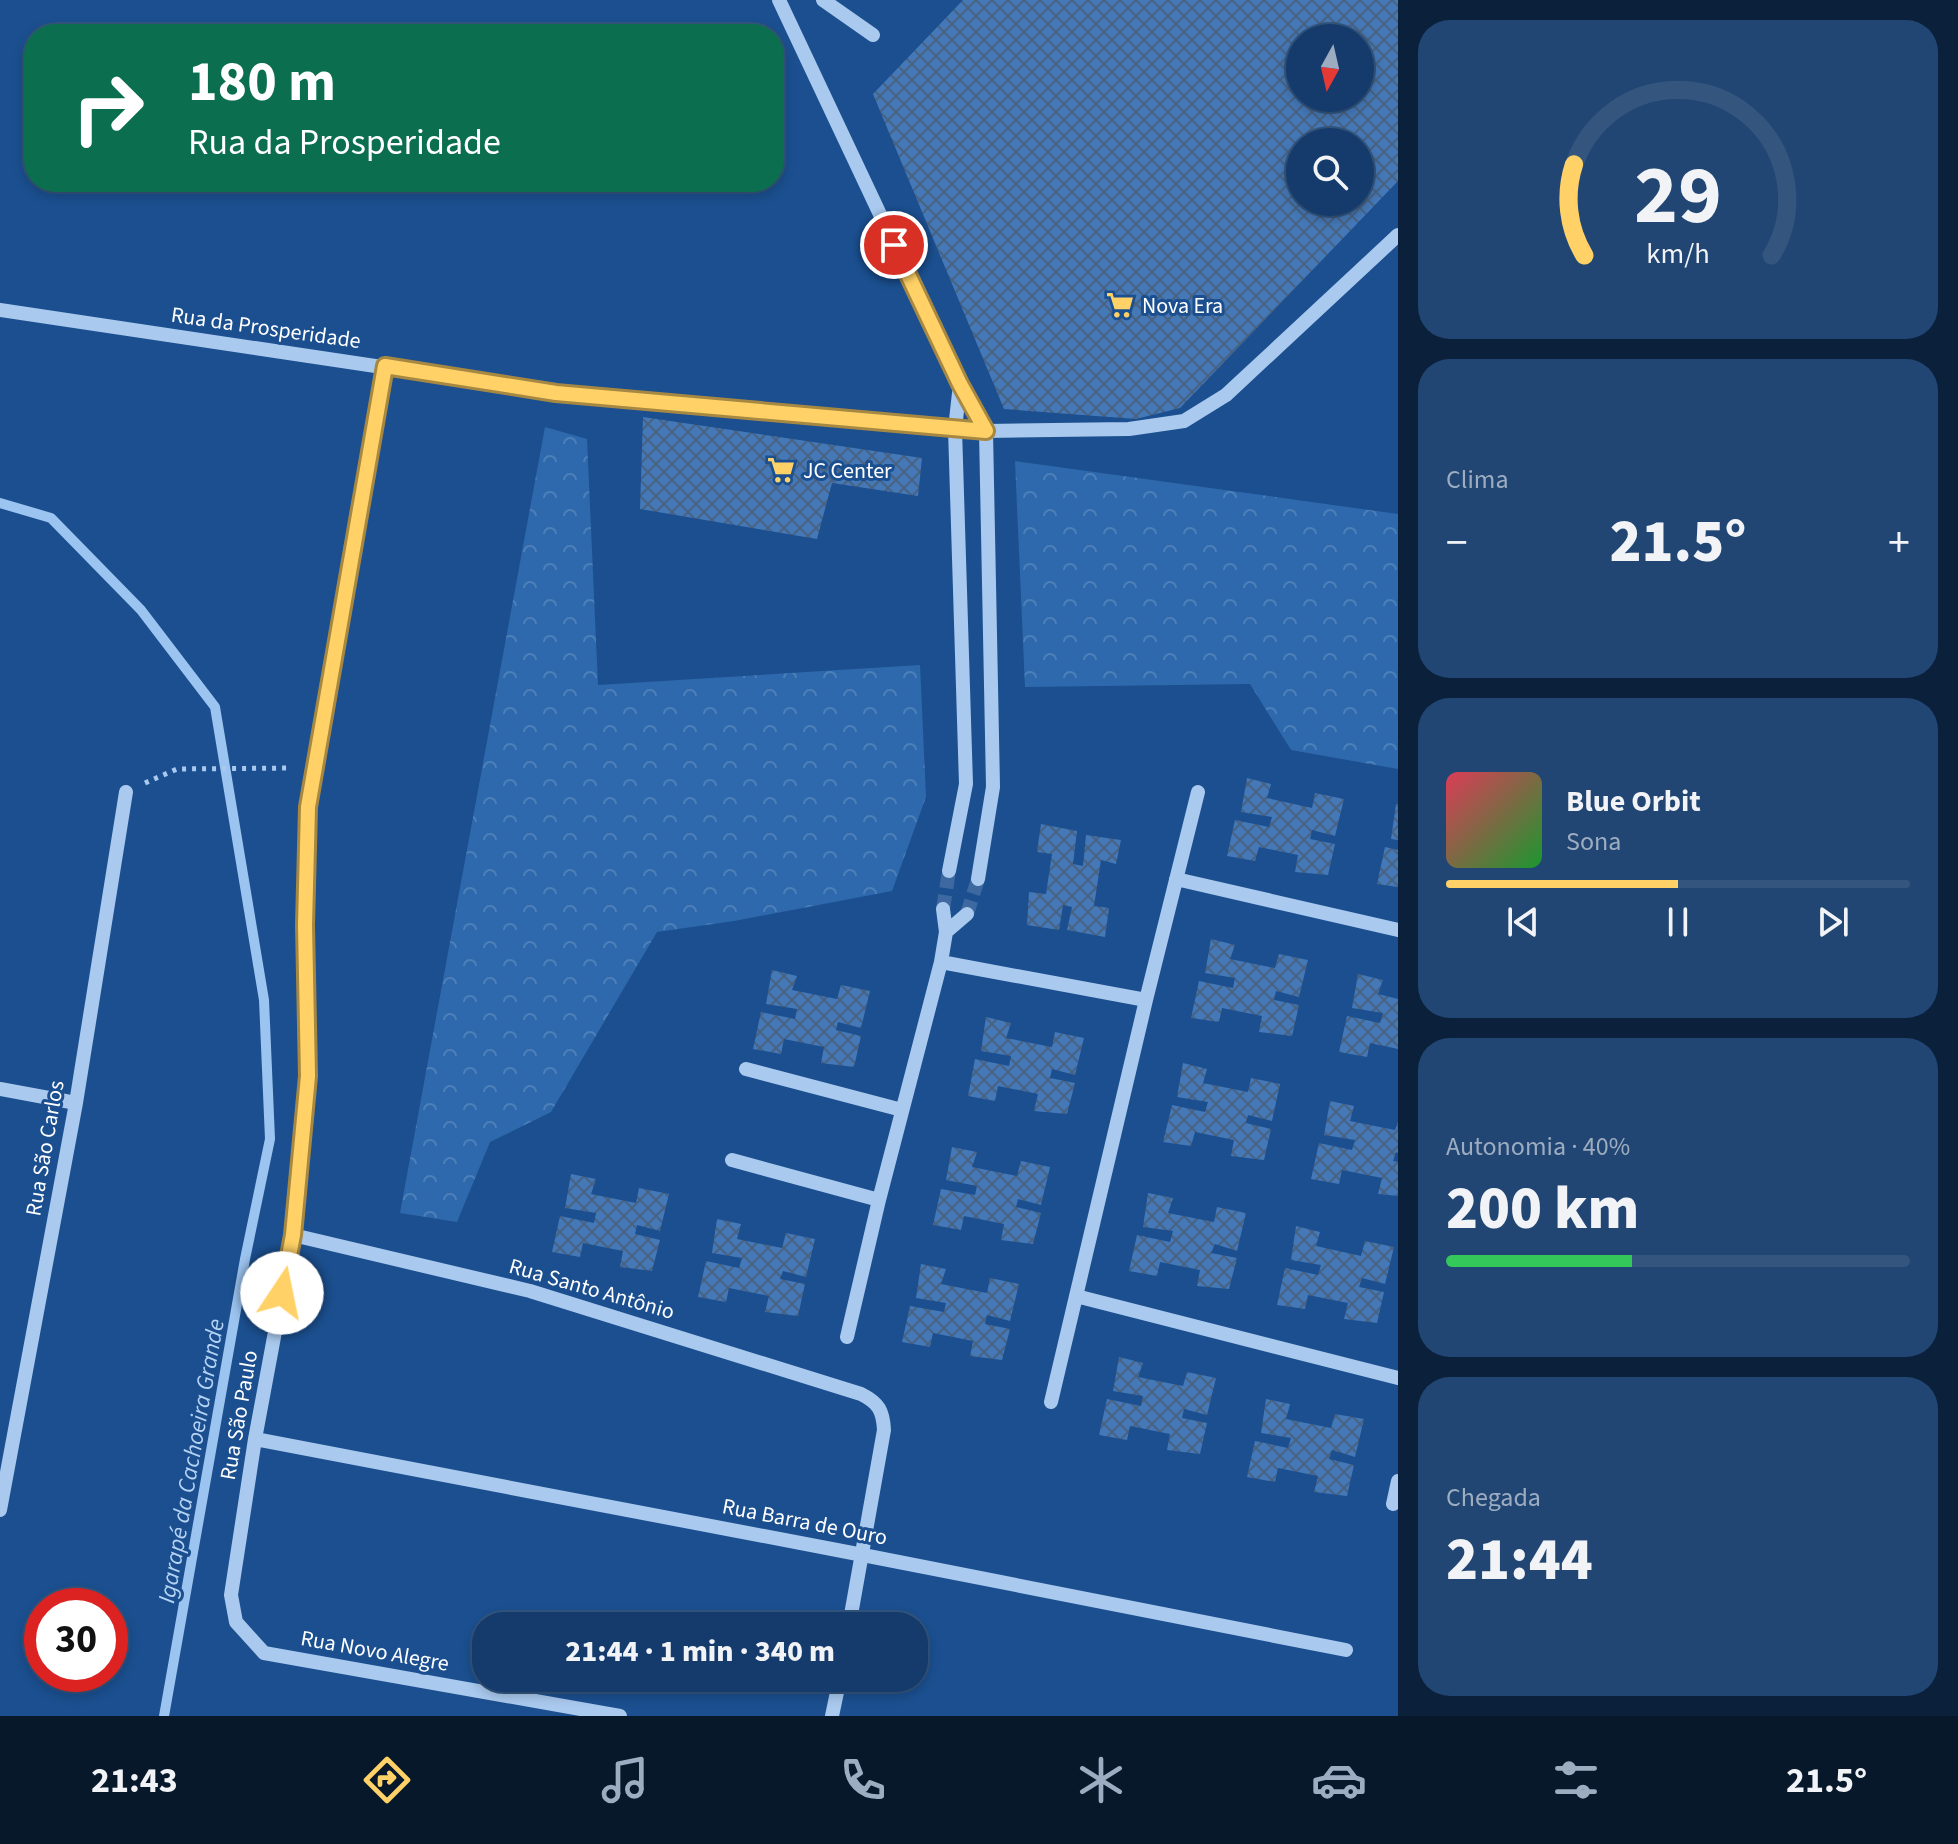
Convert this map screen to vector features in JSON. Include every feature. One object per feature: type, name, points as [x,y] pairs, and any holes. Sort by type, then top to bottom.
[{"type":"street","points":[[779,0],[960,384],[986,431],[993,787],[978,879]]},
{"type":"street","points":[[823,0],[873,35]]},
{"type":"street","name":"Rua da Prosperidade","points":[[0,310],[556,393],[986,431],[1129,429],[1184,421],[1226,395],[1398,235]]},
{"type":"street","name":"Rua São Paulo","points":[[264,1653],[236,1622],[231,1595],[255,1439],[293,1235],[308,1076],[305,925],[308,807],[385,366]]},
{"type":"street","points":[[949,871],[966,784],[955,429],[960,384]]},
{"type":"street","points":[[966,784],[993,787]]},
{"type":"street","name":"Rua São Carlos","points":[[0,1510],[76,1103],[126,792]]},
{"type":"street","points":[[1051,1402],[1198,792]]},
{"type":"street","points":[[1176,879],[1398,930]]},
{"type":"street","points":[[847,1337],[941,962],[946,932],[943,909]]},
{"type":"street","points":[[946,932],[967,914]]},
{"type":"street","points":[[941,962],[1146,1000]]},
{"type":"street","points":[[746,1069],[902,1110]]},
{"type":"street","points":[[0,1089],[76,1103]]},
{"type":"street","points":[[732,1160],[879,1200]]},
{"type":"street","name":"Rua Santo Antônio","points":[[293,1235],[530,1291],[837,1386],[873,1400],[883,1416],[884,1430],[863,1555]]},
{"type":"street","points":[[1076,1296],[1398,1378]]},
{"type":"street","name":"Rua Barra de Ouro","points":[[255,1439],[1346,1650]]},
{"type":"street","points":[[1393,1504],[1398,1481]]},
{"type":"street","points":[[852,1612],[863,1555]]},
{"type":"street","name":"Rua Novo Alegre","points":[[264,1653],[620,1716]]},
{"type":"street","points":[[832,1716],[837,1692]]},
{"type":"path","points":[[126,792],[177,769],[315,768]]},
{"type":"green space","points":[[545,427],[587,439],[598,685],[920,665],[926,797],[892,891],[657,932],[551,1112],[490,1142],[457,1222],[400,1213]]},
{"type":"green space","points":[[1015,461],[1398,514],[1398,769],[1291,750],[1250,684],[1025,687]]},
{"type":"building","name":"Nova Era","points":[[963,0],[1398,0],[1398,181],[1374,206],[1374,128],[1286,128],[1286,216],[1364,216],[1180,408],[1136,419],[1004,409],[873,94]]},
{"type":"building","name":"JC Center","points":[[643,417],[922,458],[918,496],[832,483],[817,539],[640,509]]},
{"type":"building","points":[[1247,778],[1271,784],[1267,798],[1312,808],[1315,793],[1344,799],[1335,836],[1312,830],[1310,839],[1335,844],[1328,875],[1295,872],[1298,855],[1259,847],[1255,861],[1227,856],[1235,820],[1269,827],[1272,817],[1241,812]]},
{"type":"building","points":[[1398,804],[1398,840],[1391,839]]},
{"type":"building","points":[[1041,824],[1077,831],[1073,864],[1083,866],[1086,835],[1121,840],[1116,864],[1101,860],[1094,906],[1109,908],[1105,937],[1067,930],[1072,907],[1063,905],[1059,930],[1027,925],[1029,892],[1046,894],[1052,854],[1037,852]]},
{"type":"building","points":[[1385,847],[1398,850],[1398,887],[1377,884]]},
{"type":"building","points":[[1211,939],[1235,945],[1230,959],[1275,968],[1279,954],[1308,960],[1299,997],[1276,991],[1274,1000],[1299,1005],[1292,1036],[1259,1032],[1262,1016],[1222,1008],[1219,1022],[1191,1018],[1199,981],[1233,988],[1235,978],[1205,973]]},
{"type":"building","points":[[772,970],[797,976],[792,990],[837,999],[841,985],[870,991],[861,1028],[838,1022],[836,1030],[861,1036],[854,1067],[821,1063],[824,1047],[784,1039],[781,1054],[753,1049],[761,1012],[795,1019],[797,1009],[766,1004]]},
{"type":"building","points":[[1358,974],[1383,980],[1378,994],[1398,999],[1398,1049],[1370,1043],[1367,1057],[1339,1052],[1347,1016],[1380,1023],[1383,1013],[1352,1008]]},
{"type":"building","points":[[986,1017],[1011,1023],[1006,1038],[1052,1047],[1055,1032],[1084,1038],[1075,1075],[1052,1069],[1050,1078],[1075,1083],[1067,1114],[1034,1111],[1038,1094],[998,1086],[995,1101],[968,1096],[975,1059],[1009,1066],[1011,1056],[981,1051]]},
{"type":"building","points":[[1183,1063],[1207,1069],[1203,1083],[1248,1092],[1251,1078],[1280,1084],[1272,1121],[1248,1115],[1246,1123],[1271,1129],[1264,1160],[1231,1156],[1234,1140],[1195,1132],[1191,1146],[1163,1142],[1172,1105],[1205,1112],[1208,1102],[1177,1097]]},
{"type":"building","points":[[1330,1101],[1354,1106],[1350,1121],[1395,1130],[1398,1122],[1398,1153],[1393,1161],[1398,1162],[1398,1196],[1378,1194],[1382,1178],[1342,1170],[1339,1184],[1311,1179],[1319,1143],[1352,1150],[1355,1140],[1324,1135]]},
{"type":"building","points":[[952,1147],[977,1152],[972,1167],[1017,1176],[1021,1161],[1050,1167],[1041,1205],[1018,1199],[1016,1207],[1041,1213],[1033,1244],[1001,1240],[1004,1224],[964,1216],[961,1230],[933,1225],[941,1189],[975,1195],[977,1186],[946,1180]]},
{"type":"building","points":[[571,1174],[596,1179],[591,1194],[636,1203],[639,1188],[669,1194],[660,1231],[637,1225],[635,1234],[660,1240],[652,1271],[620,1267],[623,1251],[583,1243],[580,1257],[552,1252],[560,1216],[594,1223],[596,1213],[565,1208]]},
{"type":"building","points":[[1148,1193],[1173,1198],[1168,1213],[1214,1222],[1217,1207],[1246,1213],[1237,1251],[1215,1244],[1211,1253],[1237,1258],[1229,1289],[1197,1286],[1200,1270],[1160,1262],[1157,1276],[1129,1271],[1137,1235],[1170,1242],[1173,1231],[1143,1227]]},
{"type":"building","points":[[717,1219],[741,1224],[737,1239],[782,1248],[786,1233],[815,1239],[806,1277],[783,1271],[780,1279],[805,1284],[798,1316],[765,1312],[769,1296],[729,1288],[726,1302],[698,1297],[706,1261],[739,1268],[742,1258],[712,1253]]},
{"type":"building","points":[[1296,1226],[1320,1232],[1316,1246],[1361,1256],[1365,1241],[1394,1247],[1385,1284],[1362,1278],[1359,1287],[1384,1292],[1377,1323],[1344,1319],[1348,1303],[1308,1295],[1305,1309],[1277,1305],[1285,1268],[1318,1275],[1321,1265],[1291,1260]]},
{"type":"building","points":[[921,1264],[946,1269],[941,1284],[987,1293],[990,1278],[1019,1284],[1010,1321],[987,1315],[985,1324],[1010,1329],[1002,1360],[970,1356],[973,1341],[933,1333],[930,1347],[902,1342],[910,1306],[944,1312],[946,1303],[916,1298]]},
{"type":"building","points":[[1119,1357],[1143,1363],[1138,1377],[1183,1386],[1187,1372],[1216,1378],[1207,1415],[1184,1409],[1182,1418],[1207,1423],[1200,1454],[1167,1450],[1170,1434],[1130,1426],[1127,1440],[1099,1435],[1107,1399],[1141,1406],[1143,1396],[1113,1391]]},
{"type":"building","points":[[1266,1399],[1290,1404],[1286,1419],[1331,1428],[1335,1414],[1364,1419],[1355,1457],[1332,1450],[1329,1459],[1354,1465],[1347,1496],[1314,1492],[1318,1476],[1278,1468],[1275,1482],[1247,1477],[1255,1441],[1288,1448],[1291,1438],[1261,1433]]},
{"type":"waterway","name":"Igarapé da Cachoeira Grande","points":[[0,503],[51,518],[141,610],[215,707],[264,1000],[270,1139],[245,1259],[164,1716]]},
{"type":"tunnel","points":[[943,909],[949,871]]},
{"type":"tunnel","points":[[967,914],[978,879]]},
{"type":"place","name":"Nova Era","points":[[1120,305]]},
{"type":"place","name":"JC Center","points":[[781,470]]},
{"type":"route","points":[[282,1293],[293,1235],[308,1076],[305,925],[308,807],[385,366],[556,393],[986,431],[960,384],[894,245]]}]
